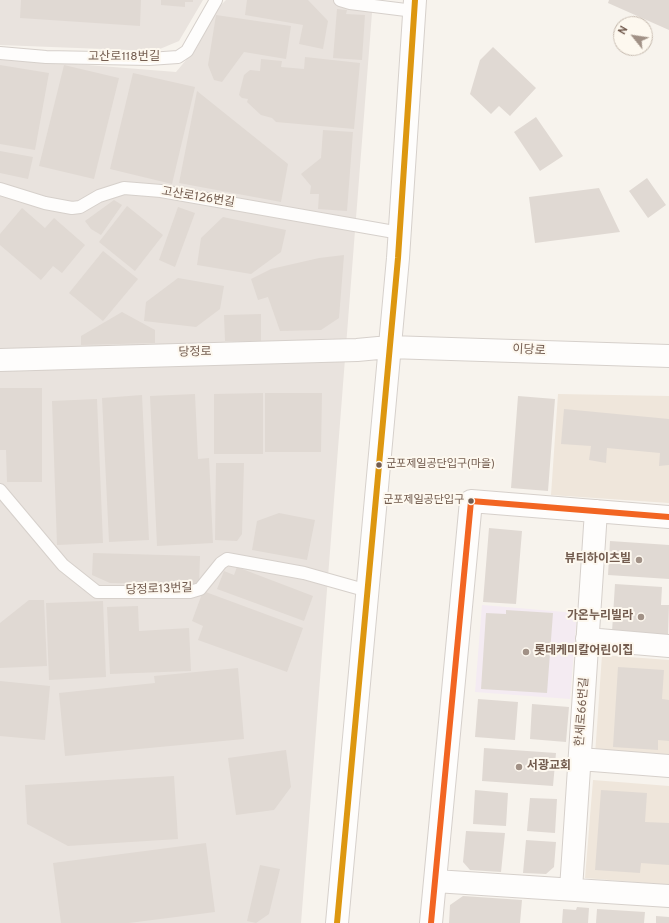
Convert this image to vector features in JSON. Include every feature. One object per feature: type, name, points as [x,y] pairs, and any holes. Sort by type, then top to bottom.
[{"type":"street","points":[[337,923],[400,233],[414,5]]},
{"type":"street","name":"이당로","points":[[389,347],[669,356]]},
{"type":"street","name":"당정로","points":[[0,360],[154,354],[357,350],[389,347]]},
{"type":"street","points":[[431,923],[471,502],[669,518]]},
{"type":"street","name":"한세로66번길","points":[[571,889],[596,511]]},
{"type":"street","points":[[587,639],[669,646]]},
{"type":"street","points":[[580,759],[669,766]]},
{"type":"street","points":[[435,881],[669,896]]},
{"type":"lane","name":"고산로118번길","points":[[0,53],[46,57],[149,59],[178,57],[187,51],[216,0]]},
{"type":"lane","points":[[340,0],[350,3],[414,5]]},
{"type":"lane","name":"고산로126번길","points":[[0,189],[45,203],[72,208],[80,207],[99,196],[124,188],[153,190],[400,233]]},
{"type":"lane","name":"당정로13번길","points":[[0,490],[63,565],[97,592],[190,592],[200,589],[221,563],[228,559],[304,573],[368,591]]},
{"type":"shaded area","points":[[0,0],[203,0],[179,41],[155,51],[0,45]]},
{"type":"shaded area","points":[[226,0],[373,0],[301,923],[0,923],[0,58],[176,72],[197,47],[218,8]]},
{"type":"shaded area","points":[[558,394],[669,396],[669,503],[551,495]]},
{"type":"shaded area","name":"롯데케미칼어린이집","points":[[482,605],[577,613],[570,699],[475,692]]},
{"type":"shaded area","points":[[602,655],[669,660],[669,760],[595,755]]},
{"type":"shaded area","points":[[593,780],[669,786],[669,885],[585,878]]},
{"type":"building","points":[[21,0],[141,0],[140,26],[20,18]]},
{"type":"building","points":[[161,0],[193,0],[193,2],[185,2],[185,7],[161,5]]},
{"type":"building","points":[[247,0],[308,0],[328,21],[323,49],[299,44],[303,25],[245,15]]},
{"type":"building","points":[[609,0],[669,0],[669,30],[653,23],[653,16],[637,16],[608,3]]},
{"type":"building","points":[[337,9],[347,10],[346,14],[365,15],[362,60],[333,58]]},
{"type":"building","points":[[216,15],[291,26],[286,59],[244,52],[222,82],[214,80],[208,65]]},
{"type":"building","points":[[493,47],[536,88],[510,116],[499,106],[491,114],[470,94],[480,60]]},
{"type":"building","points":[[305,57],[360,63],[354,129],[276,122],[272,118],[261,115],[247,102],[248,99],[242,98],[239,95],[244,75],[250,70],[260,71],[261,59],[282,61],[281,67],[304,69]]},
{"type":"building","points":[[0,65],[49,73],[35,150],[0,144]]},
{"type":"building","points":[[64,65],[119,78],[94,179],[39,166]]},
{"type":"building","points":[[133,73],[195,87],[172,184],[110,169]]},
{"type":"building","points":[[197,91],[288,164],[281,202],[179,183]]},
{"type":"building","points":[[536,117],[563,156],[540,171],[514,132]]},
{"type":"building","points":[[323,130],[353,132],[347,211],[318,209],[319,194],[310,194],[311,186],[301,174],[321,158]]},
{"type":"building","points":[[0,151],[33,157],[28,179],[0,173]]},
{"type":"building","points":[[647,178],[666,205],[648,218],[629,191]]},
{"type":"building","points":[[599,188],[620,232],[535,243],[529,197]]},
{"type":"building","points":[[114,200],[122,205],[101,235],[91,229],[85,221]]},
{"type":"building","points":[[127,206],[163,235],[135,271],[99,242]]},
{"type":"building","points":[[178,207],[195,213],[175,267],[159,260]]},
{"type":"building","points":[[22,208],[45,228],[54,218],[85,245],[62,273],[53,266],[41,280],[0,245],[0,234]]},
{"type":"building","points":[[223,217],[286,230],[281,252],[251,274],[197,265],[201,238]]},
{"type":"building","points":[[103,251],[138,279],[103,321],[69,293]]},
{"type":"building","points":[[344,255],[339,318],[321,330],[280,331],[268,297],[258,300],[251,279],[271,269],[319,258]]},
{"type":"building","points":[[178,278],[224,286],[220,309],[196,327],[144,321],[146,302]]},
{"type":"building","points":[[122,312],[155,330],[155,343],[81,345],[81,336]]},
{"type":"building","points":[[261,314],[261,341],[225,341],[224,315]]},
{"type":"building","points":[[0,388],[42,388],[42,482],[7,482],[6,450],[0,450]]},
{"type":"building","points":[[263,393],[263,454],[214,454],[214,394]]},
{"type":"building","points":[[265,393],[322,393],[321,452],[265,452]]},
{"type":"building","points":[[195,394],[198,459],[209,458],[213,543],[157,546],[150,396]]},
{"type":"building","points":[[142,395],[149,540],[109,542],[102,398]]},
{"type":"building","points":[[518,396],[555,399],[548,491],[511,488]]},
{"type":"building","points":[[97,399],[103,543],[57,545],[52,401]]},
{"type":"building","points":[[564,409],[669,419],[669,465],[659,466],[660,453],[607,448],[606,463],[589,460],[591,446],[561,444]]},
{"type":"building","points":[[216,463],[244,463],[242,534],[237,541],[215,540]]},
{"type":"building","points":[[279,513],[315,520],[307,560],[252,550],[257,521]]},
{"type":"building","points":[[489,528],[522,531],[516,604],[483,602]]},
{"type":"building","name":"뷰티하이츠빌","points":[[610,541],[669,545],[669,579],[608,575]]},
{"type":"building","points":[[93,553],[200,556],[199,585],[110,583],[92,575]]},
{"type":"building","points":[[237,567],[313,596],[304,621],[217,589],[224,571],[234,575]]},
{"type":"building","name":"가온누리빌라","points":[[615,584],[662,587],[661,605],[669,605],[668,636],[612,632]]},
{"type":"building","points":[[203,591],[303,628],[287,672],[198,640],[203,626],[192,621]]},
{"type":"building","points":[[29,600],[44,600],[47,666],[0,668],[0,623]]},
{"type":"building","points":[[103,601],[106,677],[49,680],[46,603]]},
{"type":"building","points":[[138,606],[139,631],[189,628],[191,671],[110,674],[107,607]]},
{"type":"building","name":"롯데케미칼어린이집","points":[[506,610],[553,613],[547,693],[481,689],[486,613],[506,614]]},
{"type":"building","points":[[618,667],[664,670],[662,699],[669,700],[669,741],[658,740],[658,750],[613,747]]},
{"type":"building","points":[[238,668],[244,739],[65,756],[59,693],[155,683],[154,676]]},
{"type":"building","points":[[0,681],[50,686],[45,740],[0,736]]},
{"type":"building","points":[[478,699],[518,702],[515,740],[475,737]]},
{"type":"building","points":[[532,704],[569,707],[566,742],[530,739]]},
{"type":"building","name":"서광교회","points":[[484,748],[556,753],[553,786],[482,781]]},
{"type":"building","points":[[286,750],[291,787],[274,810],[236,815],[228,758]]},
{"type":"building","points":[[174,776],[178,839],[68,846],[27,824],[25,785]]},
{"type":"building","points":[[475,790],[508,793],[506,826],[473,824]]},
{"type":"building","points":[[601,790],[647,793],[645,822],[669,823],[669,865],[641,863],[640,873],[595,870]]},
{"type":"building","points":[[530,798],[557,799],[555,833],[527,831]]},
{"type":"building","points":[[466,831],[505,833],[501,872],[470,870],[463,862]]},
{"type":"building","points":[[526,840],[556,842],[554,867],[546,874],[523,873]]},
{"type":"building","points":[[206,843],[215,912],[129,923],[61,923],[53,863]]},
{"type":"building","points":[[260,865],[280,869],[269,914],[256,923],[247,921]]},
{"type":"building","points":[[463,896],[522,900],[520,923],[449,923],[450,905]]},
{"type":"building","points":[[577,907],[589,908],[588,923],[562,923],[563,909],[576,910]]},
{"type":"building","points":[[597,909],[645,912],[644,923],[596,923]]},
{"type":"building","points":[[656,916],[669,917],[669,923],[656,923]]},
{"type":"transit line","points":[[337,923],[398,258],[415,0]]},
{"type":"transit line","points":[[431,923],[471,501],[669,517]]},
{"type":"place","name":"군포제일공단입구(마을)","points":[[379,465]]},
{"type":"place","name":"군포제일공단입구","points":[[471,501]]},
{"type":"place","name":"뷰티하이츠빌","points":[[639,560]]},
{"type":"place","name":"가온누리빌라","points":[[641,617]]},
{"type":"place","name":"롯데케미칼어린이집","points":[[526,652]]},
{"type":"place","name":"서광교회","points":[[519,767]]}]
